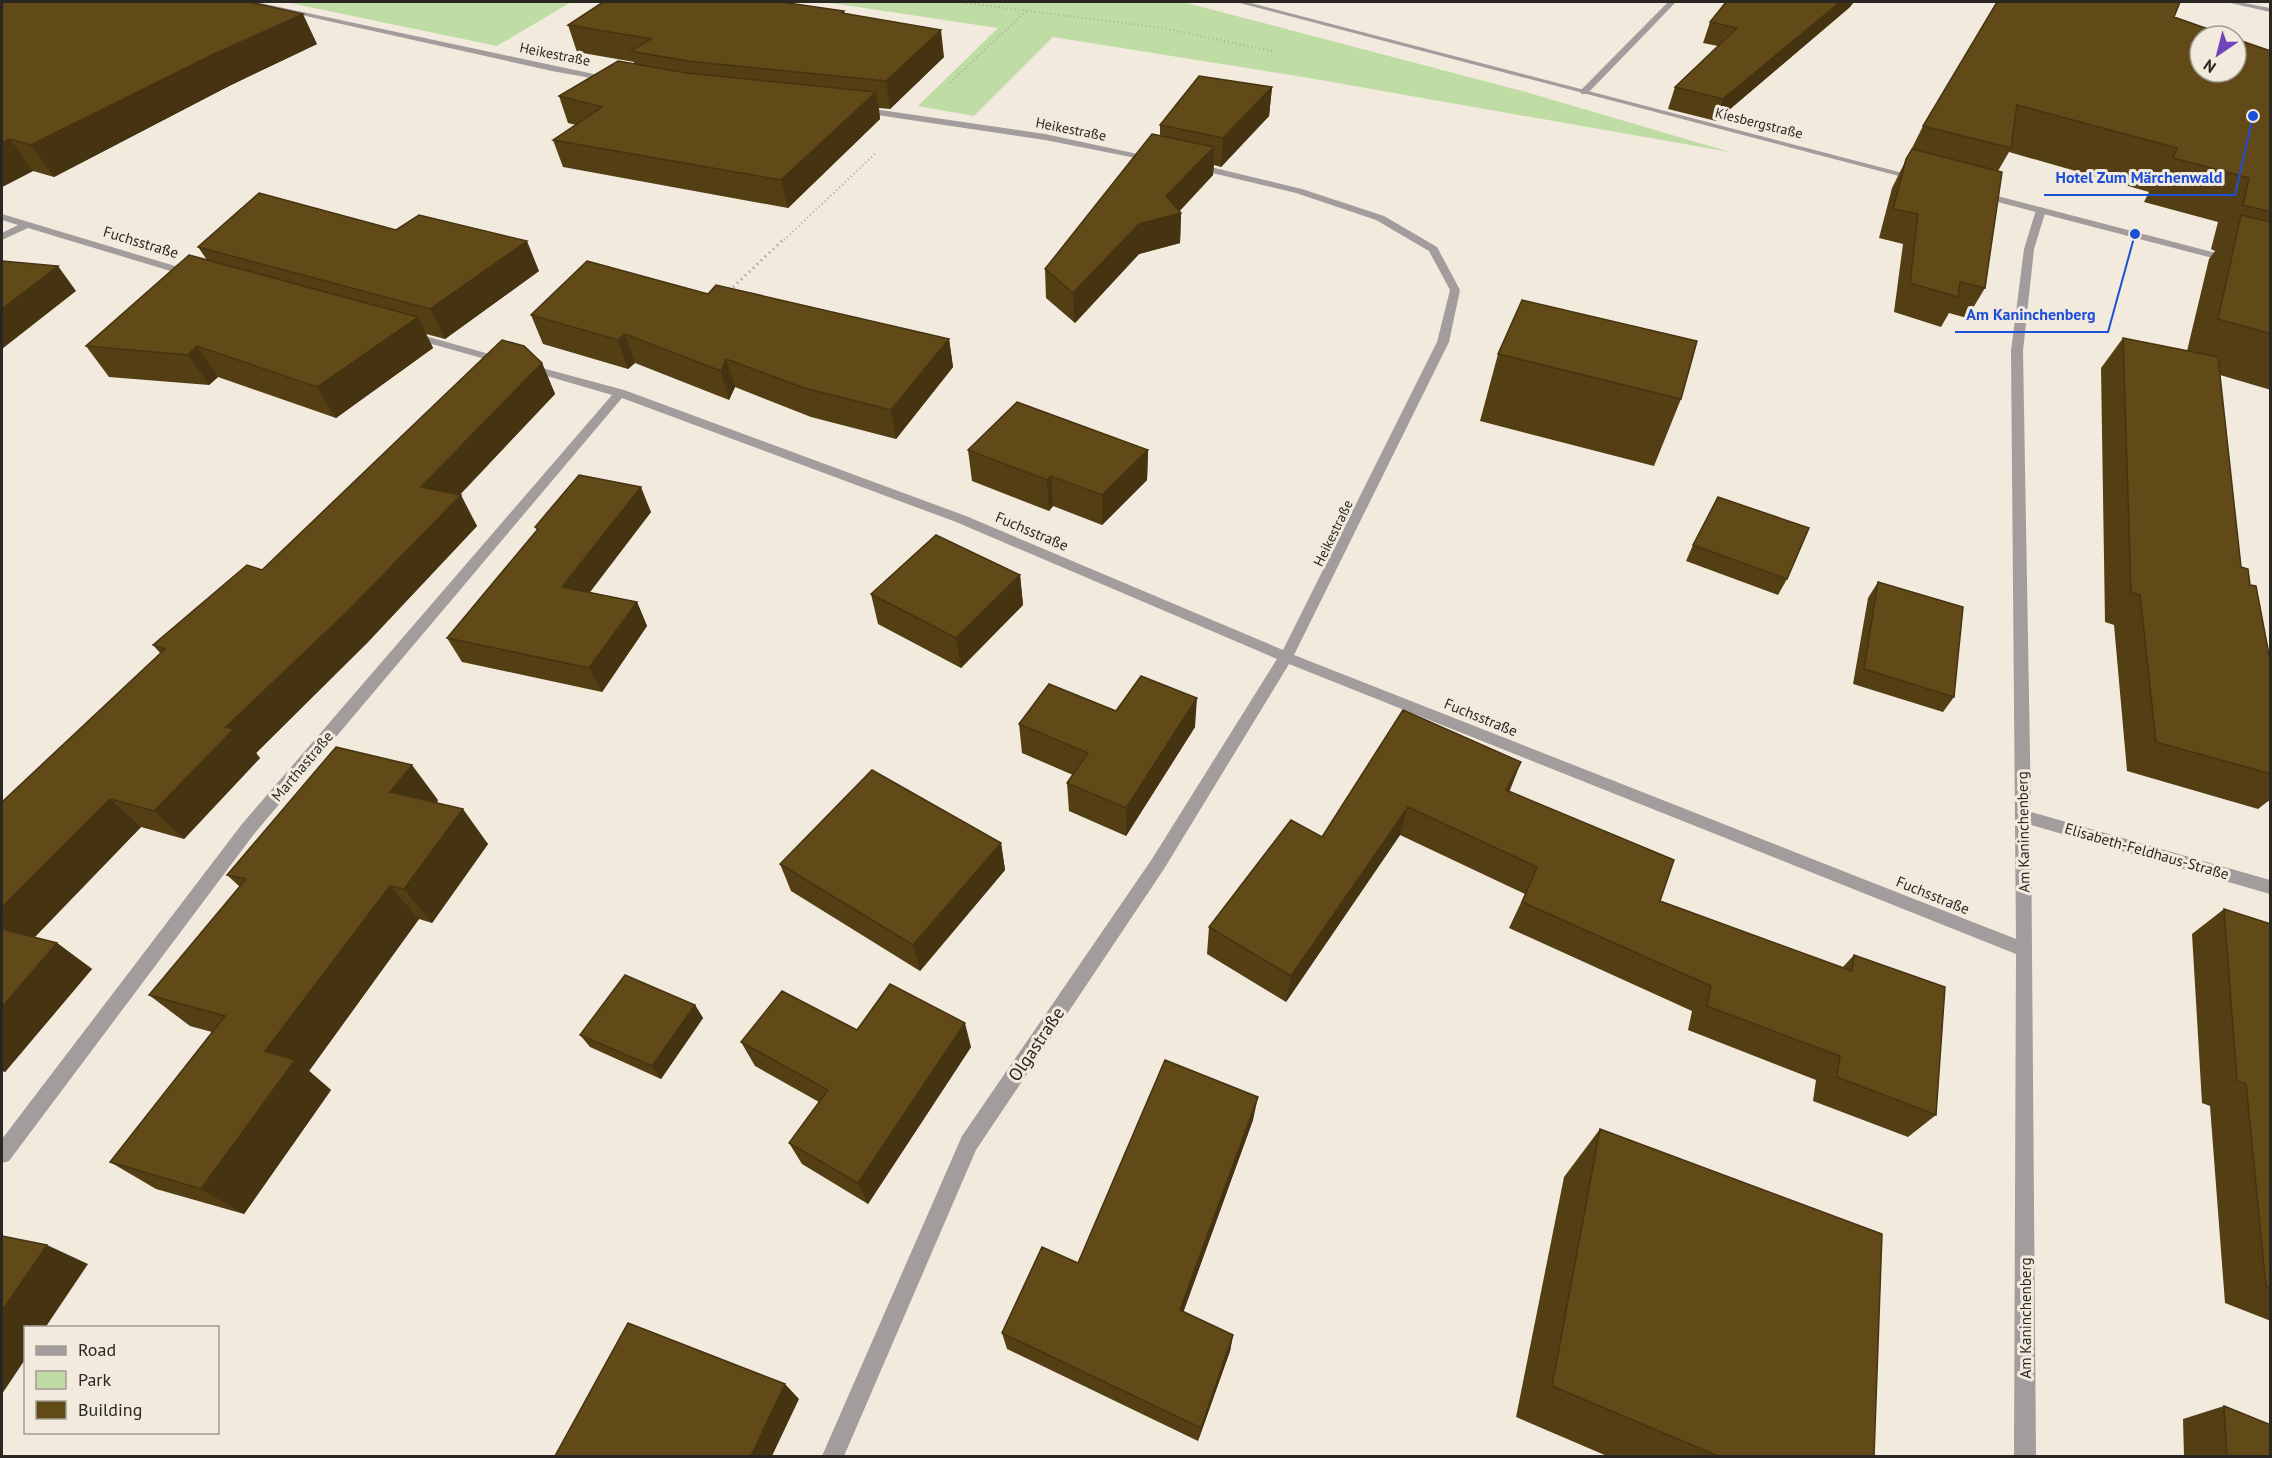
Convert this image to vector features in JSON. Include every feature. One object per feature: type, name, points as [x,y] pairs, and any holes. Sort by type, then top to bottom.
[{"type":"street","name":"Heikestraße","points":[[247,2],[552,68],[628,82]]},
{"type":"street","name":"Kiesbergstraße","points":[[1240,2],[1926,181]]},
{"type":"street","points":[[1584,92],[1672,2]]},
{"type":"street","points":[[2230,2],[2271,10]]},
{"type":"street","name":"Heikestraße","points":[[848,109],[1045,137],[1167,161]]},
{"type":"street","name":"Heikestraße","points":[[1178,163],[1299,191],[1380,218],[1433,249],[1455,290],[1443,342],[1286,657]]},
{"type":"street","points":[[1972,192],[2271,270]]},
{"type":"street","name":"Am Kaninchenberg","points":[[2025,1456],[2025,950],[2017,351],[2029,249],[2041,210]]},
{"type":"street","name":"Fuchsstraße","points":[[2,217],[202,278]]},
{"type":"street","points":[[2,237],[26,225]]},
{"type":"street","name":"Fuchsstraße","points":[[394,331],[620,393],[961,519],[1286,657],[2025,950]]},
{"type":"street","name":"Marthastraße","points":[[2,1154],[248,830],[620,393]]},
{"type":"street","name":"Olgastraße","points":[[833,1456],[969,1143],[1158,864],[1286,657]]},
{"type":"street","name":"Elisabeth-Feldhaus-Straße","points":[[2023,816],[2271,887]]},
{"type":"path","points":[[959,2],[1028,9],[1162,28],[1272,51]]},
{"type":"path","points":[[724,296],[1028,9]]},
{"type":"green space","points":[[285,2],[571,2],[497,46]]},
{"type":"green space","points":[[824,2],[1183,2],[1522,91],[1730,152],[1309,78],[1053,37],[974,116],[918,106],[998,28]]},
{"type":"building","points":[[2,2],[250,2],[303,14],[212,55],[31,145],[10,139],[2,143]]},
{"type":"building","points":[[603,2],[781,2],[844,11],[842,13],[941,30],[886,81],[687,61],[631,51],[651,39],[568,25]]},
{"type":"building","points":[[1726,2],[1840,2],[1723,99],[1675,87],[1737,28],[1710,22]]},
{"type":"building","points":[[1997,2],[2180,2],[2174,17],[2194,24],[2188,24],[2188,84],[2248,84],[2248,43],[2271,51],[2271,212],[2243,205],[2249,178],[2173,158],[2177,148],[2017,105],[2011,148],[1923,126]]},
{"type":"building","points":[[618,61],[687,73],[876,92],[781,180],[553,140],[602,107],[559,96]]},
{"type":"building","points":[[1199,76],[1272,87],[1223,138],[1160,125]]},
{"type":"building","points":[[1152,134],[1214,147],[1166,196],[1181,213],[1139,224],[1073,293],[1045,269]]},
{"type":"building","points":[[1912,149],[2002,172],[1985,288],[1960,282],[1958,297],[1910,283],[1918,214],[1893,209],[1906,159]]},
{"type":"building","points":[[259,193],[396,230],[419,215],[527,241],[430,309],[198,247]]},
{"type":"building","points":[[2241,215],[2271,222],[2271,334],[2218,319]]},
{"type":"building","points":[[189,255],[418,317],[317,387],[197,346],[188,355],[86,346]]},
{"type":"building","points":[[2,261],[58,266],[2,309]]},
{"type":"building","points":[[587,261],[708,294],[716,285],[949,339],[891,410],[804,388],[726,359],[721,371],[625,334],[618,340],[531,315]]},
{"type":"building","points":[[1522,300],[1697,341],[1681,399],[1498,354]]},
{"type":"building","points":[[2123,338],[2218,357],[2241,567],[2248,569],[2250,585],[2256,586],[2271,665],[2271,774],[2156,742],[2140,595],[2131,592]]},
{"type":"building","points":[[502,340],[524,346],[542,363],[421,487],[461,495],[346,613],[226,727],[234,729],[154,811],[110,799],[2,907],[2,802],[165,649],[153,645],[247,565],[262,570]]},
{"type":"building","points":[[1017,402],[1148,450],[1102,495],[1051,476],[1047,480],[968,450]]},
{"type":"building","points":[[579,475],[641,487],[562,587],[637,602],[589,668],[447,638],[538,529],[535,527]]},
{"type":"building","points":[[1718,497],[1809,528],[1787,579],[1693,545]]},
{"type":"building","points":[[936,535],[1020,575],[956,638],[871,594]]},
{"type":"building","points":[[1878,582],[1963,607],[1954,697],[1864,669]]},
{"type":"building","points":[[1141,676],[1197,698],[1126,808],[1067,783],[1088,753],[1019,724],[1049,684],[1116,711]]},
{"type":"building","points":[[1403,710],[1521,762],[1506,790],[1674,860],[1660,901],[1852,971],[1854,955],[1945,987],[1936,1115],[1837,1077],[1840,1056],[1707,1006],[1711,986],[1522,902],[1537,867],[1408,807],[1291,976],[1209,927],[1291,820],[1322,837]]},
{"type":"building","points":[[336,747],[412,765],[390,792],[463,809],[404,889],[390,886],[265,1051],[295,1060],[201,1189],[110,1162],[225,1016],[149,995],[246,879],[227,875]]},
{"type":"building","points":[[872,770],[1001,843],[913,945],[780,864]]},
{"type":"building","points":[[2224,909],[2271,924],[2271,1288],[2266,1286],[2246,1084],[2237,1081]]},
{"type":"building","points":[[2,929],[57,943],[2,1007]]},
{"type":"building","points":[[625,975],[695,1005],[652,1066],[580,1035]]},
{"type":"building","points":[[890,984],[965,1023],[858,1183],[789,1143],[828,1090],[741,1042],[782,991],[857,1030]]},
{"type":"building","points":[[1165,1060],[1258,1097],[1180,1310],[1233,1335],[1201,1428],[1002,1333],[1042,1247],[1078,1263]]},
{"type":"building","points":[[1600,1129],[1882,1234],[1874,1456],[1718,1456],[1552,1386]]},
{"type":"building","points":[[2,1236],[47,1245],[2,1311]]},
{"type":"building","points":[[628,1323],[785,1384],[751,1456],[555,1456]]},
{"type":"building","points":[[2224,1406],[2271,1425],[2271,1456],[2227,1456]]},
{"type":"place","name":"Hotel Zum Märchenwald","points":[[2253,116]]},
{"type":"place","name":"Am Kaninchenberg","points":[[2135,234]]}]
